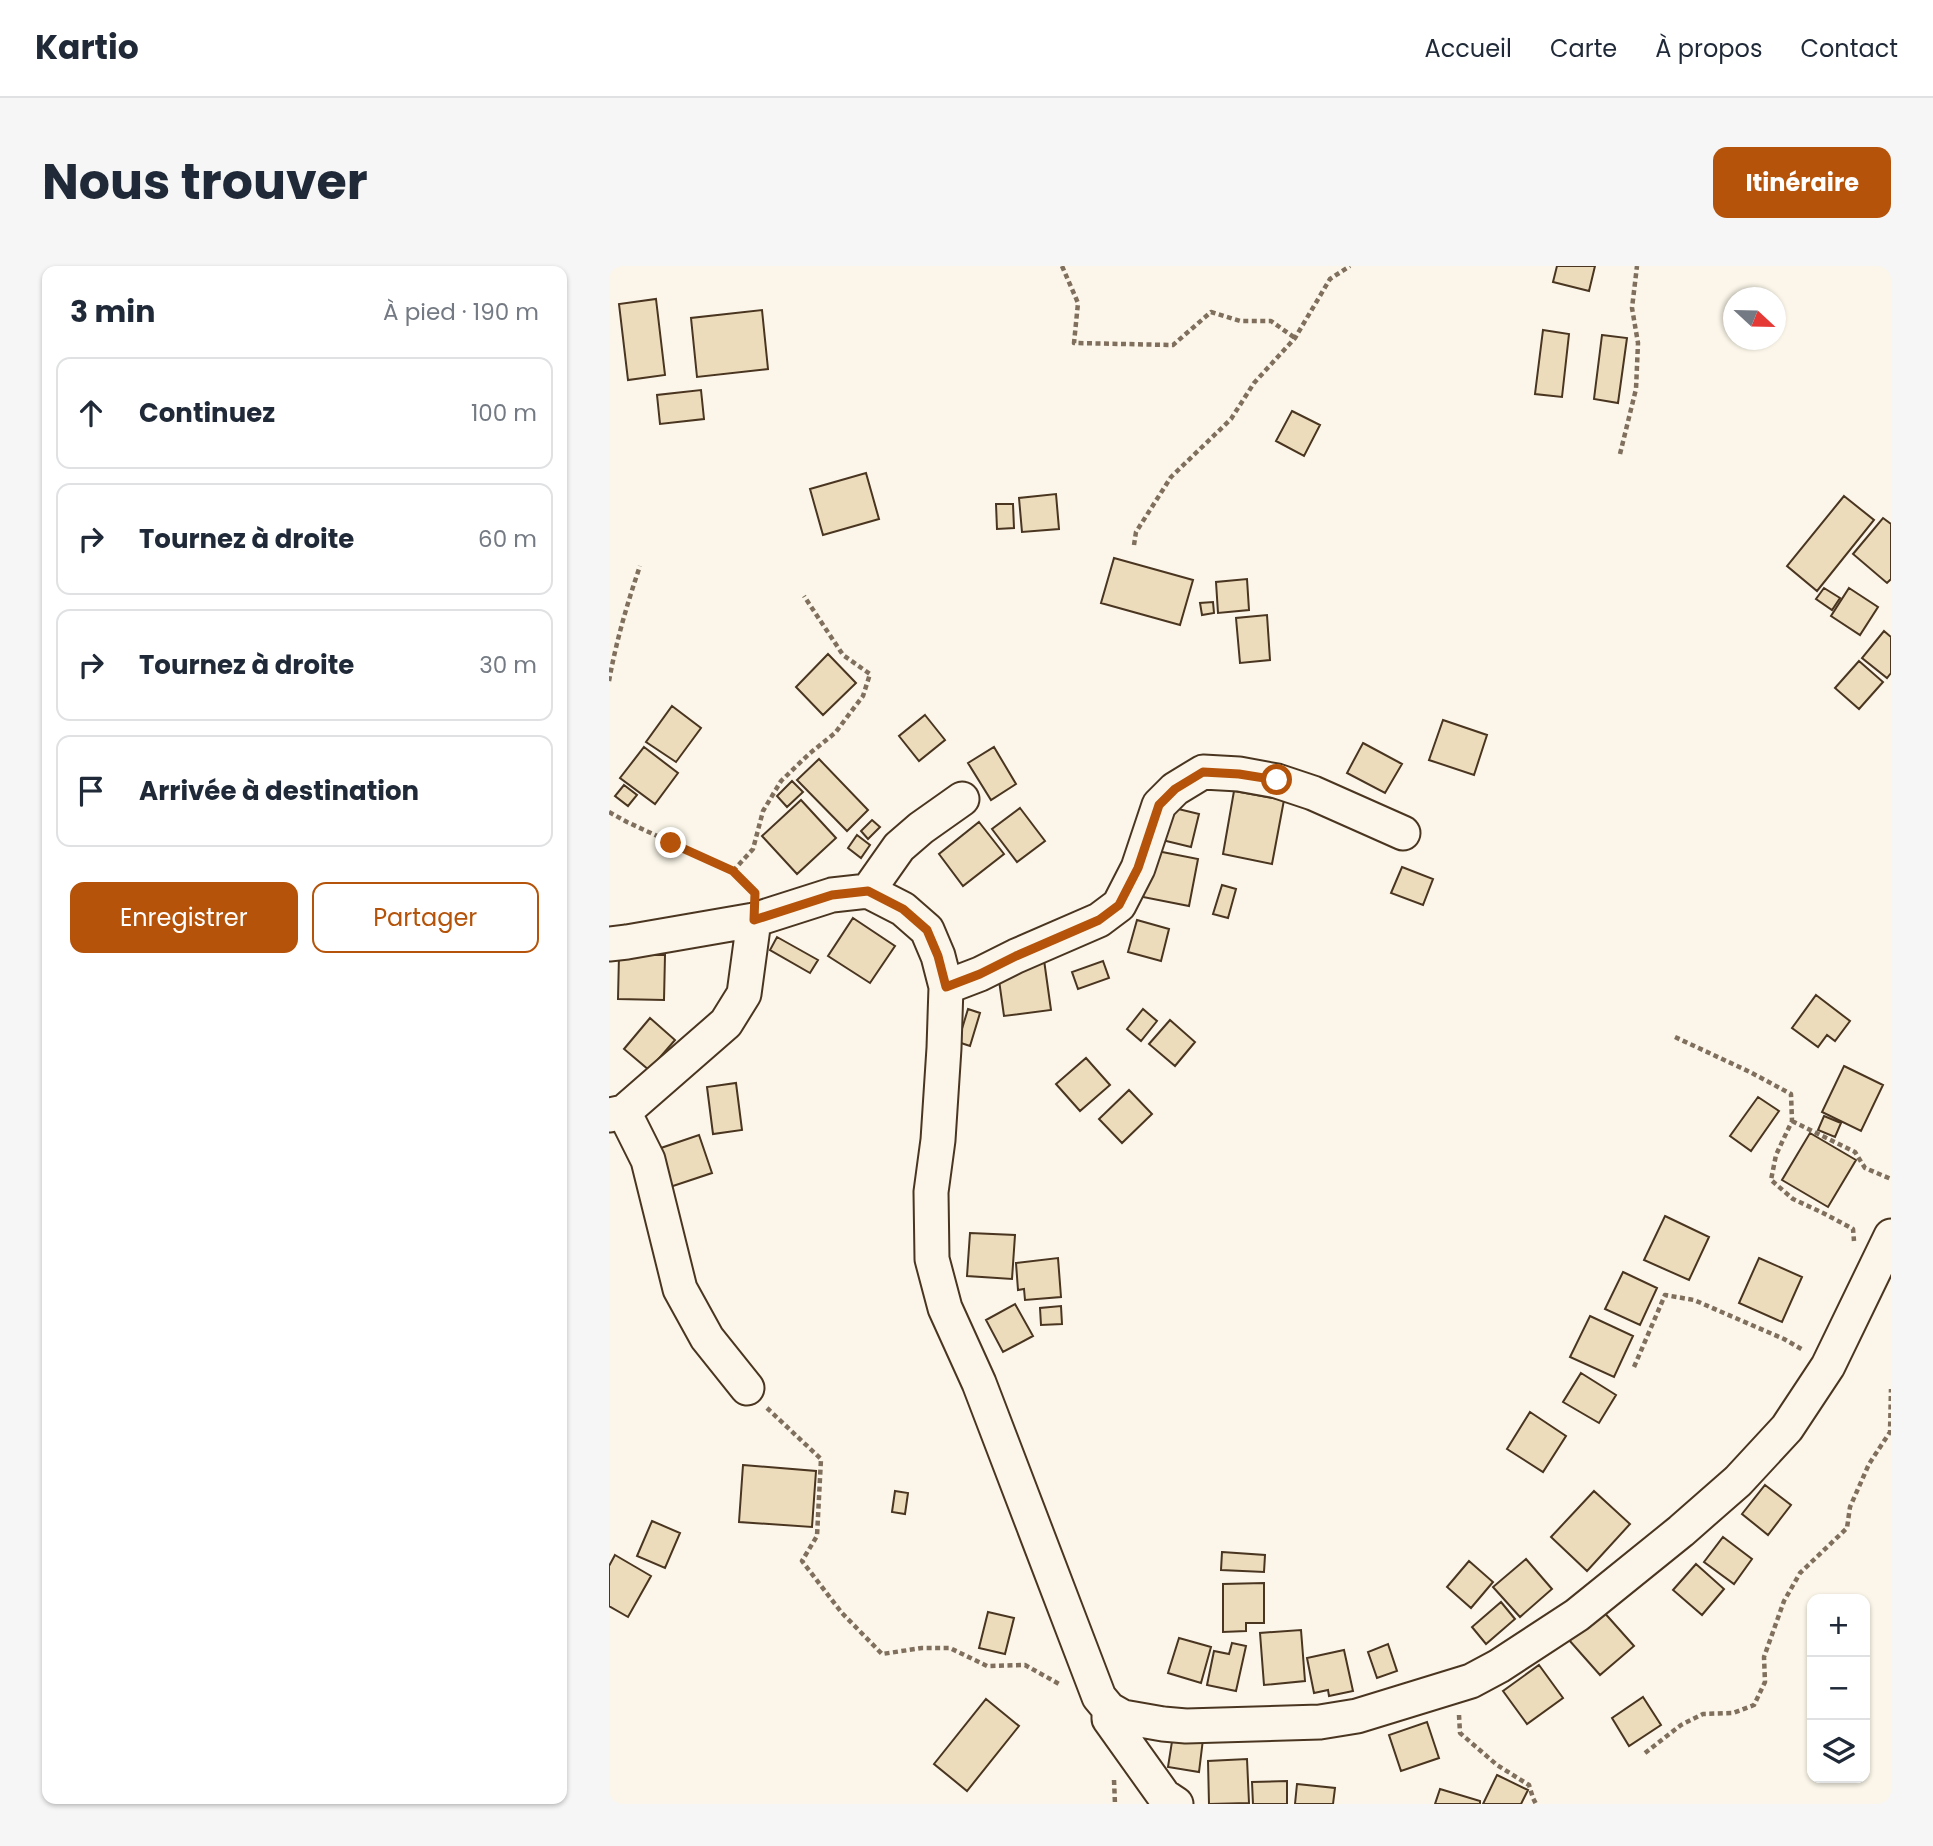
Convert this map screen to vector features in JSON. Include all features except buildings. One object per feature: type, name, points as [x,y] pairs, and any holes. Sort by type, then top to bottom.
[{"type":"street","points":[[946,987],[1099,920],[1119,905],[1138,868],[1159,805],[1175,789],[1203,772],[1277,780],[1403,832]]},
{"type":"street","points":[[868,891],[899,847],[962,799]]},
{"type":"street","points":[[609,944],[754,920],[832,895],[868,891],[903,909],[927,930],[938,956],[946,987],[938,1140],[931,1192],[932,1259],[945,1308],[979,1382],[1097,1690],[1109,1709],[1123,1717],[1186,1726],[1320,1722],[1357,1716],[1471,1681],[1499,1666],[1577,1615],[1681,1531],[1738,1481],[1787,1428],[1828,1366],[1891,1236]]},
{"type":"street","points":[[747,1388],[707,1338],[680,1289],[648,1160],[617,1114],[726,1023],[744,994],[754,920]]},
{"type":"street","points":[[1109,1709],[1109,1719],[1164,1796],[1176,1804]]},
{"type":"path","points":[[1062,266],[1078,303],[1075,343],[1173,345],[1211,312],[1240,321],[1271,321],[1295,338]]},
{"type":"path","points":[[1134,545],[1136,532],[1171,477],[1231,419],[1254,383],[1295,338],[1330,279],[1350,266]]},
{"type":"path","points":[[1620,454],[1636,389],[1638,343],[1632,308],[1637,266]]},
{"type":"path","points":[[609,681],[621,626],[640,566]]},
{"type":"path","points":[[733,871],[753,849],[763,811],[781,781],[835,733],[863,696],[870,674],[843,655],[804,596]]},
{"type":"path","points":[[609,812],[733,871],[755,893],[754,920]]},
{"type":"path","points":[[1675,1037],[1791,1094],[1792,1121],[1776,1155],[1772,1180],[1793,1199],[1853,1229],[1858,1265],[1868,1285]]},
{"type":"path","points":[[1792,1121],[1855,1152],[1865,1168],[1891,1179]]},
{"type":"path","points":[[1634,1367],[1665,1295],[1693,1300],[1774,1334],[1828,1366]]},
{"type":"path","points":[[747,1388],[821,1459],[817,1536],[803,1561],[842,1613],[882,1654],[922,1648],[950,1648],[986,1666],[1025,1665],[1066,1689]]},
{"type":"path","points":[[1645,1753],[1681,1725],[1703,1714],[1733,1713],[1754,1704],[1765,1682],[1764,1657],[1784,1601],[1800,1573],[1847,1528],[1850,1507],[1889,1432],[1891,1389]]},
{"type":"path","points":[[1471,1681],[1458,1706],[1460,1733],[1497,1765],[1529,1785],[1536,1804]]},
{"type":"route","points":[[671,843],[733,871],[755,893],[754,920],[832,895],[868,891],[903,909],[927,930],[938,956],[946,987],[1099,920],[1119,905],[1138,868],[1159,805],[1175,789],[1203,772],[1277,780]]}]
